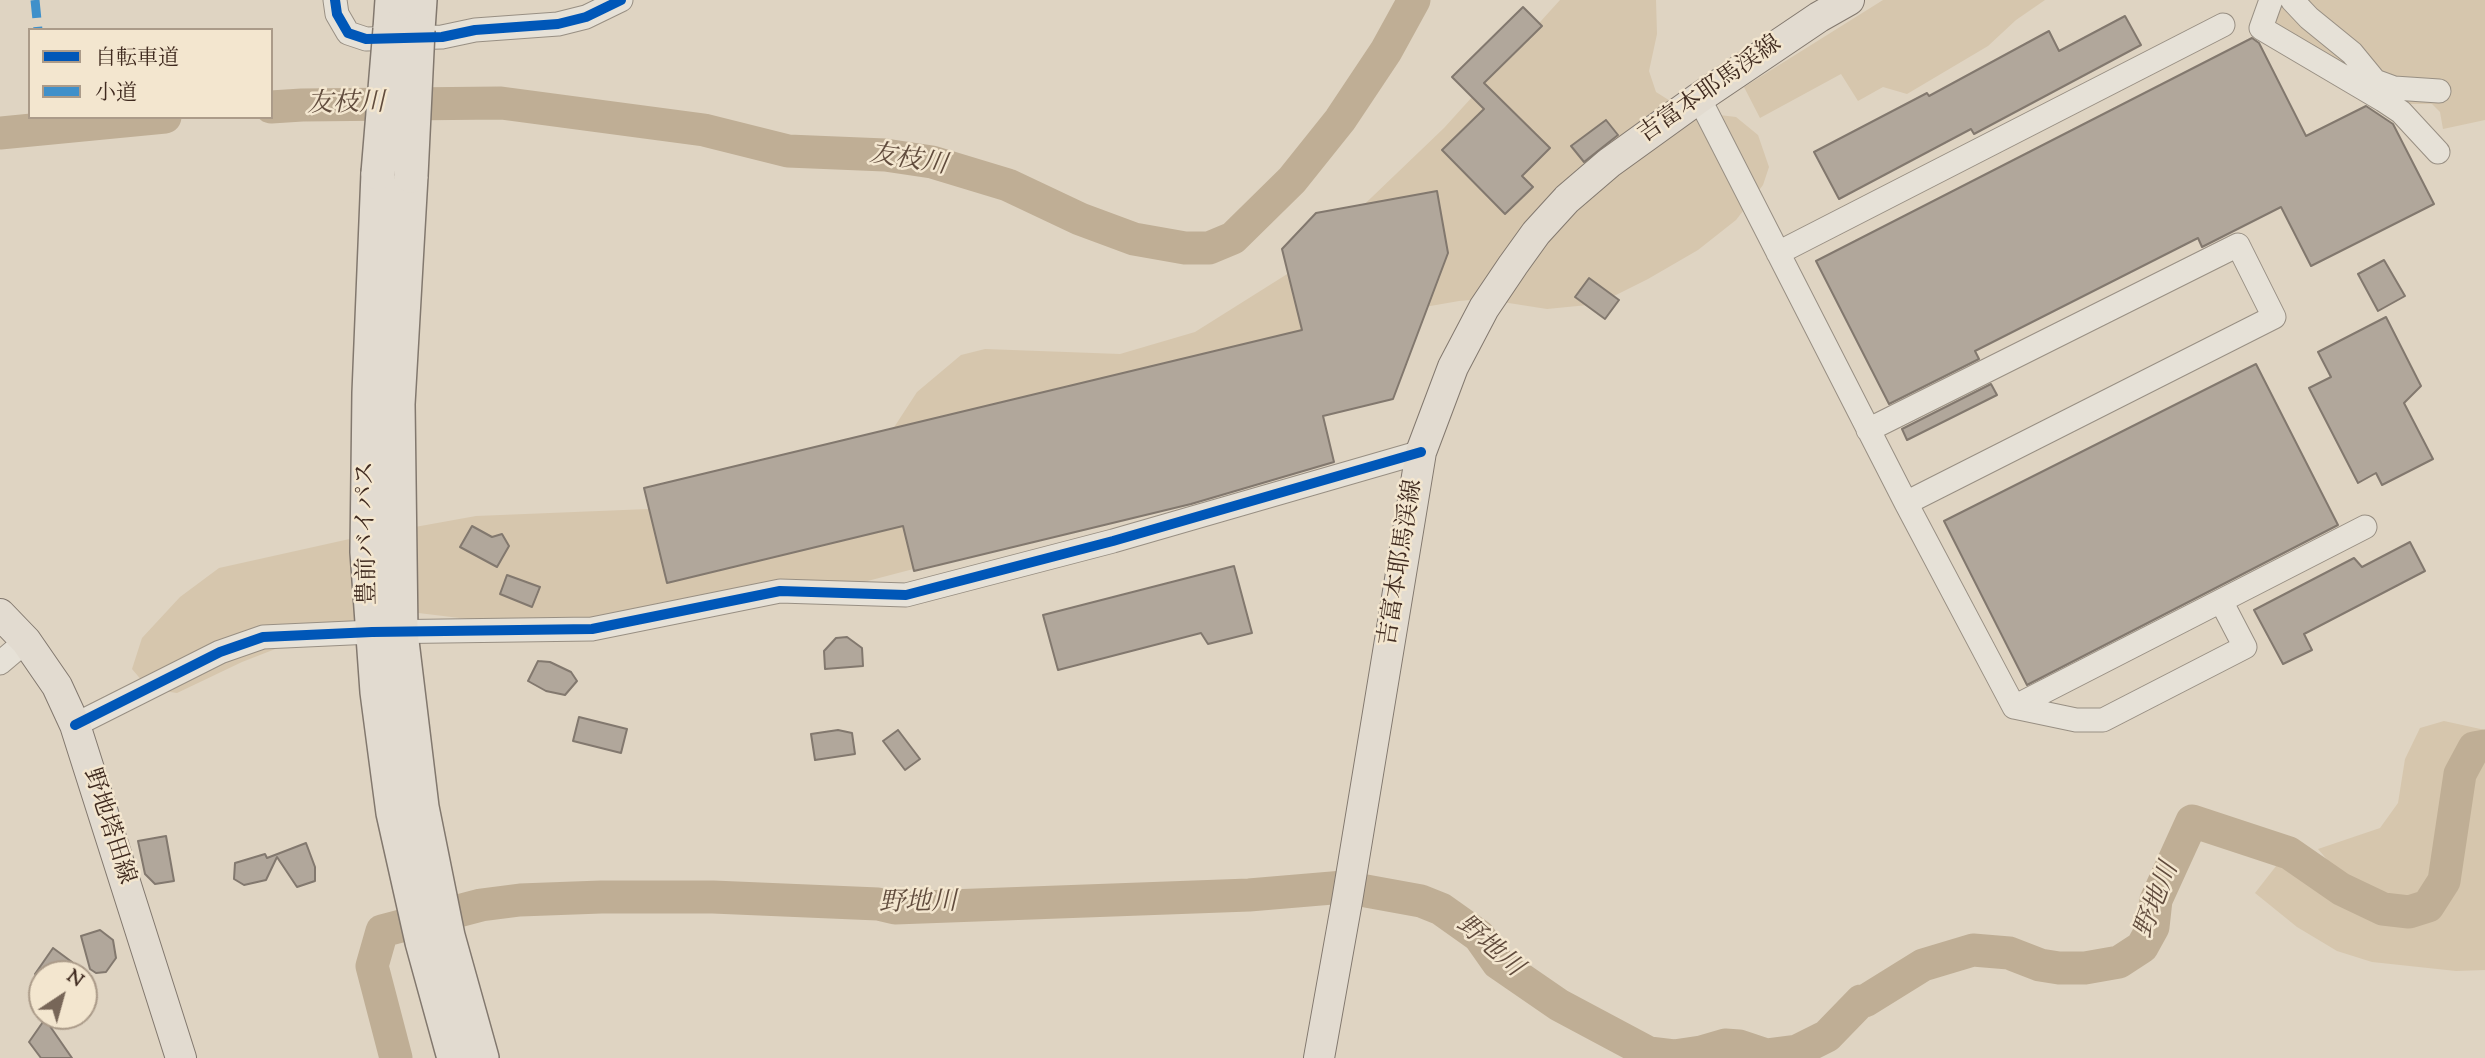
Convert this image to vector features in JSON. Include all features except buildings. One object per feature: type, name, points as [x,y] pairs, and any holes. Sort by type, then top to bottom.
[{"type":"highway","name":"豊前バイパス","points":[[405,15],[378,173],[369,393],[367,552],[448,936],[482,1058]]},
{"type":"highway","name":"豊前バイパス","points":[[405,15],[411,176],[386,632],[377,692],[393,813],[422,942],[454,1058]]},
{"type":"main road","name":"吉富本耶馬渓線","points":[[1319,1058],[1421,452],[1453,367],[1484,309],[1536,233],[1567,199],[1609,163],[1699,98],[1819,17],[1849,0]]},
{"type":"main road","name":"野地塔田線","points":[[0,614],[26,641],[57,685],[75,725],[181,1058]]},
{"type":"street","points":[[335,0],[337,14],[348,33],[366,39],[442,37],[475,30],[558,24],[586,17],[621,0]]},
{"type":"street","points":[[2271,0],[2261,29],[2401,112],[2438,152]]},
{"type":"street","points":[[2292,0],[2309,18],[2352,53],[2375,81],[2394,88],[2439,91]]},
{"type":"street","points":[[1778,253],[2223,25]]},
{"type":"street","points":[[1699,98],[1868,430],[2014,707]]},
{"type":"street","points":[[1868,430],[2238,245],[2274,317],[1906,503]]},
{"type":"street","points":[[75,725],[220,652],[263,637],[592,629],[780,591],[906,595],[1113,541],[1421,452]]},
{"type":"street","points":[[2014,707],[2365,527]]},
{"type":"street","points":[[2014,707],[2076,720],[2103,720],[2245,647],[2221,601]]},
{"type":"street","points":[[0,663],[26,641]]},
{"type":"shaded area","points":[[1560,0],[1656,0],[1657,34],[1649,71],[1656,92],[1686,111],[1736,117],[1758,135],[1769,167],[1763,185],[1736,220],[1698,250],[1598,304],[1547,309],[1483,299],[1413,309],[1013,543],[856,584],[775,599],[525,626],[394,610],[342,623],[242,662],[177,693],[149,689],[132,669],[142,638],[180,597],[219,568],[354,538],[476,516],[673,508],[891,432],[917,392],[961,355],[985,349],[1120,354],[1195,332],[1300,266],[1444,128]]},
{"type":"shaded area","points":[[1883,0],[2045,0],[2016,20],[1988,46],[1907,94],[1883,87],[1858,101],[1841,74],[1760,118],[1744,87]]},
{"type":"shaded area","points":[[2281,0],[2485,0],[2485,120],[2443,129],[2440,112],[2432,104],[2397,104],[2271,25]]},
{"type":"shaded area","points":[[2444,721],[2485,730],[2485,970],[2456,971],[2372,962],[2337,951],[2297,927],[2255,893],[2280,861],[2329,862],[2318,849],[2380,828],[2398,803],[2405,759],[2420,728]]},
{"type":"waterway","name":"友枝川","points":[[273,107],[501,103],[704,130],[788,151],[885,155],[932,162],[1008,185],[1080,219],[1134,239],[1185,248],[1209,248],[1233,238],[1292,180],[1340,120],[1386,51],[1414,0]]},
{"type":"waterway","name":"友枝川","points":[[0,133],[144,119]]},
{"type":"waterway","name":"野地川","points":[[396,1058],[372,966],[382,931],[481,905],[520,900],[601,897],[713,897],[878,904],[895,908],[1249,895],[1344,887],[1421,901],[1441,909],[1479,936],[1498,963],[1559,1005],[1649,1053],[1674,1056],[1725,1045],[1739,1046],[1766,1055],[1797,1051],[1827,1036],[1861,1001],[1923,965],[1973,950],[2009,953],[2040,965],[2059,968],[2085,968],[2119,962],[2142,947],[2153,927],[2156,900],[2192,821],[2289,853],[2341,889],[2383,909],[2409,912],[2428,906],[2444,881],[2460,774],[2474,748],[2485,746]]},
{"type":"marked path","points":[[35,0],[38,28]]},
{"type":"cycle path","points":[[335,0],[337,14],[348,33],[366,39],[442,37],[475,30],[558,24],[586,17],[621,0]]},
{"type":"cycle path","points":[[75,725],[220,652],[263,637],[372,632],[592,629],[780,591],[906,595],[1113,541],[1421,452]]}]
